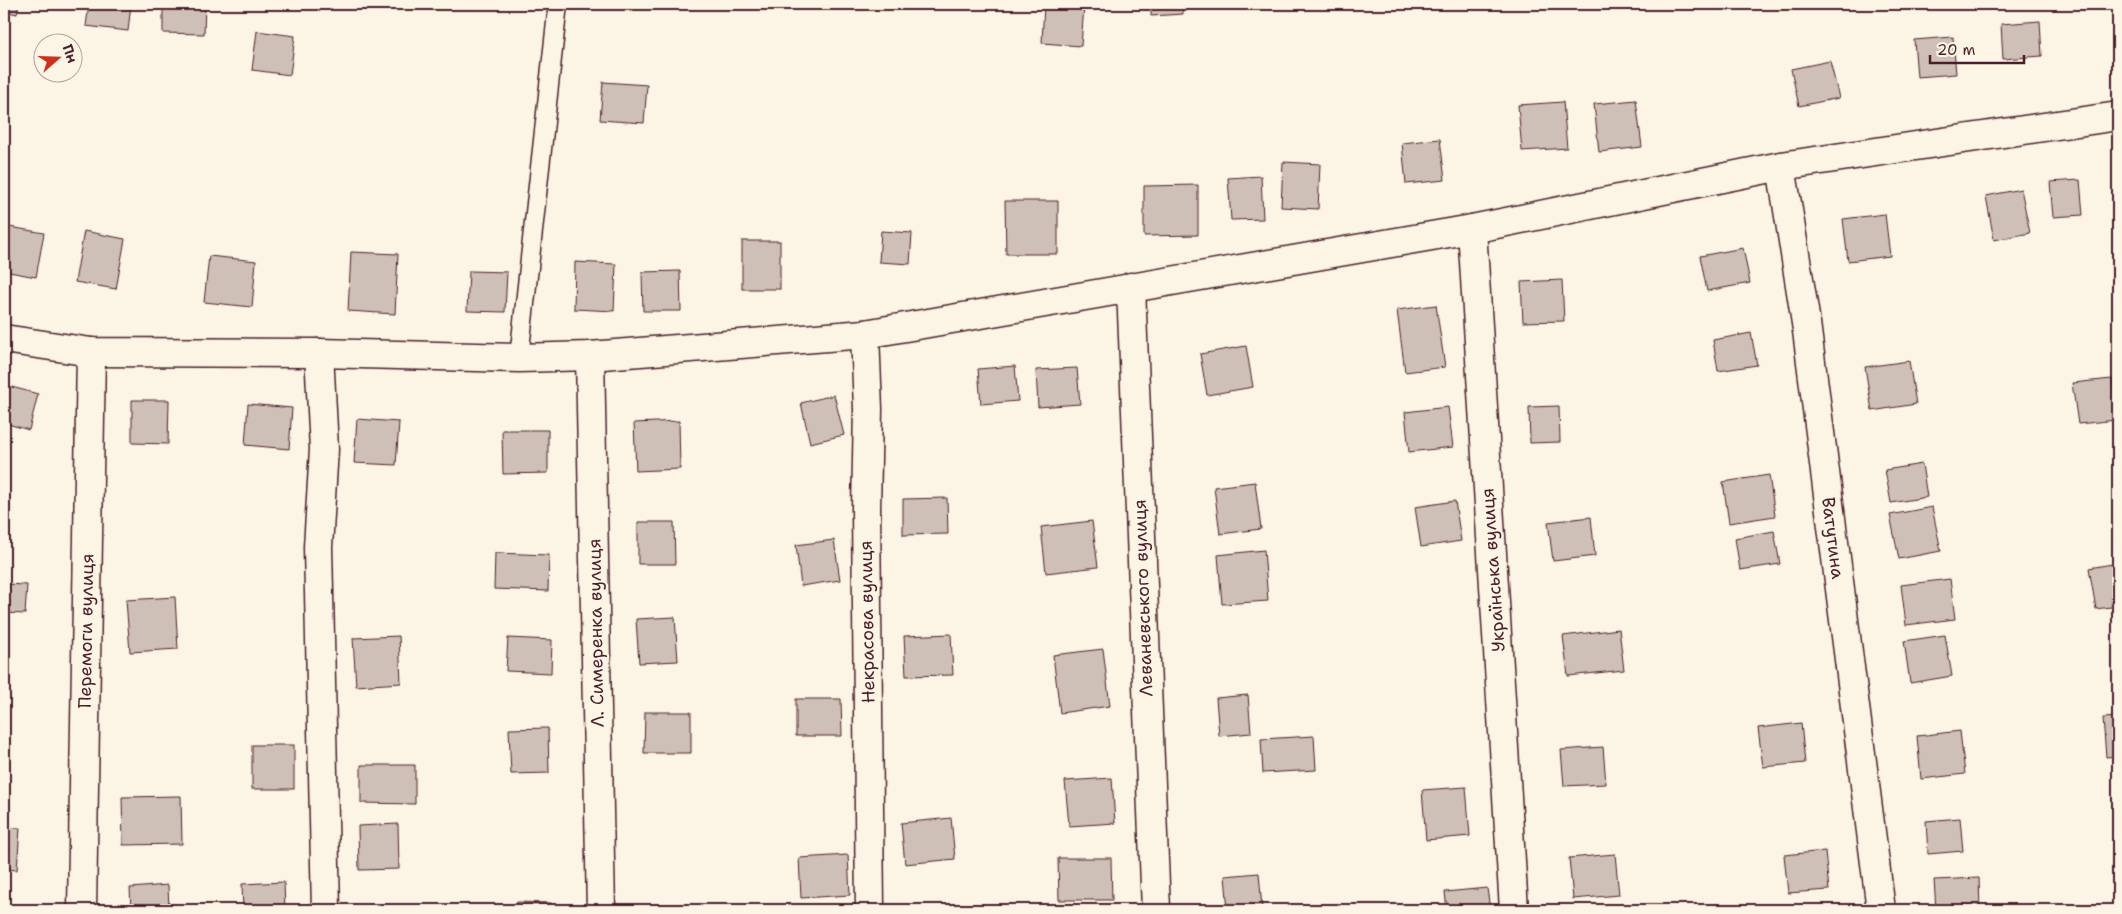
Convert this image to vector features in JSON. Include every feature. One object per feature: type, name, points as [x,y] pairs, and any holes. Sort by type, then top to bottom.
[{"type":"street","points":[[4,339],[91,352],[319,352],[519,358],[590,356],[865,334],[1131,286],[1472,229],[1781,166],[2118,116]]},
{"type":"street","name":"Ватутина","points":[[1781,166],[1806,323],[1880,910]]},
{"type":"street","name":"Українська вулиця","points":[[1472,229],[1514,910]]},
{"type":"street","name":"Леваневського вулиця","points":[[1131,286],[1156,910]]},
{"type":"street","name":"Некрасова вулиця","points":[[865,334],[868,409],[866,509],[870,910]]},
{"type":"street","name":"Перемоги вулиця","points":[[82,910],[91,352]]},
{"type":"street","points":[[319,352],[324,449],[318,547],[326,910]]},
{"type":"street","name":"Л. Симеренка вулиця","points":[[590,356],[601,910]]},
{"type":"lane","points":[[519,358],[558,4]]},
{"type":"building","points":[[4,4],[19,4],[17,14],[4,11]]},
{"type":"building","points":[[89,4],[131,4],[128,31],[86,26]]},
{"type":"building","points":[[163,4],[205,4],[204,34],[163,33]]},
{"type":"building","points":[[1044,4],[1084,5],[1081,46],[1042,43]]},
{"type":"building","points":[[1151,4],[1182,4],[1183,14],[1151,16]]},
{"type":"building","points":[[2040,21],[2042,56],[2003,59],[2001,24]]},
{"type":"building","points":[[257,31],[295,36],[290,75],[252,70]]},
{"type":"building","points":[[1953,37],[1956,74],[1917,77],[1914,40]]},
{"type":"building","points":[[1830,61],[1839,98],[1799,106],[1791,69]]},
{"type":"building","points":[[603,82],[647,85],[644,123],[600,120]]},
{"type":"building","points":[[1636,100],[1642,147],[1599,152],[1594,104]]},
{"type":"building","points":[[1563,102],[1567,148],[1522,151],[1518,105]]},
{"type":"building","points":[[1440,139],[1445,180],[1406,184],[1402,143]]},
{"type":"building","points":[[1283,162],[1320,164],[1318,209],[1281,207]]},
{"type":"building","points":[[1261,176],[1263,219],[1231,220],[1228,178]]},
{"type":"building","points":[[2080,180],[2083,215],[2053,217],[2050,182]]},
{"type":"building","points":[[1198,185],[1198,235],[1144,236],[1144,186]]},
{"type":"building","points":[[2021,189],[2030,233],[1994,240],[1986,196]]},
{"type":"building","points":[[1005,201],[1058,201],[1058,254],[1006,254]]},
{"type":"building","points":[[1885,214],[1890,256],[1848,261],[1843,219]]},
{"type":"building","points":[[4,226],[44,233],[36,277],[4,271]]},
{"type":"building","points":[[84,231],[125,239],[116,289],[75,282]]},
{"type":"building","points":[[881,231],[912,233],[910,264],[879,262]]},
{"type":"building","points":[[742,241],[780,241],[780,289],[742,289]]},
{"type":"building","points":[[1743,248],[1750,283],[1707,291],[1700,256]]},
{"type":"building","points":[[351,252],[398,254],[395,314],[348,311]]},
{"type":"building","points":[[209,256],[256,261],[252,307],[204,302]]},
{"type":"building","points":[[575,262],[616,264],[614,311],[574,309]]},
{"type":"building","points":[[469,271],[507,272],[505,312],[467,311]]},
{"type":"building","points":[[680,271],[681,311],[643,311],[642,272]]},
{"type":"building","points":[[1562,280],[1564,321],[1523,322],[1521,282]]},
{"type":"building","points":[[1436,305],[1445,367],[1405,372],[1397,310]]},
{"type":"building","points":[[1751,333],[1757,365],[1718,371],[1713,340]]},
{"type":"building","points":[[1246,346],[1253,387],[1207,395],[1200,354]]},
{"type":"building","points":[[1909,361],[1916,404],[1872,411],[1865,367]]},
{"type":"building","points":[[1015,366],[1018,401],[981,404],[978,369]]},
{"type":"building","points":[[1077,368],[1080,404],[1038,407],[1036,370]]},
{"type":"building","points":[[2112,379],[2117,420],[2078,424],[2072,383]]},
{"type":"building","points":[[4,385],[38,394],[29,430],[4,423]]},
{"type":"building","points":[[834,395],[844,435],[810,443],[801,403]]},
{"type":"building","points":[[132,400],[169,400],[168,444],[132,443]]},
{"type":"building","points":[[248,404],[292,408],[289,449],[245,445]]},
{"type":"building","points":[[1559,406],[1560,442],[1530,443],[1529,407]]},
{"type":"building","points":[[1448,407],[1453,447],[1409,452],[1405,412]]},
{"type":"building","points":[[357,419],[399,422],[396,465],[354,463]]},
{"type":"building","points":[[679,421],[680,469],[636,471],[634,423]]},
{"type":"building","points":[[502,430],[548,430],[548,473],[503,474]]},
{"type":"building","points":[[1922,464],[1927,497],[1891,503],[1885,470]]},
{"type":"building","points":[[1769,475],[1775,516],[1729,523],[1723,482]]},
{"type":"building","points":[[1255,482],[1261,529],[1220,534],[1214,487]]},
{"type":"building","points":[[947,498],[948,534],[903,535],[903,499]]},
{"type":"building","points":[[1455,501],[1461,541],[1421,547],[1415,507]]},
{"type":"building","points":[[1932,507],[1941,551],[1899,559],[1890,515]]},
{"type":"building","points":[[1591,517],[1595,556],[1553,561],[1548,522]]},
{"type":"building","points":[[1092,521],[1098,567],[1046,573],[1041,527]]},
{"type":"building","points":[[638,522],[674,522],[675,564],[638,564]]},
{"type":"building","points":[[1774,531],[1780,564],[1740,570],[1735,538]]},
{"type":"building","points":[[834,540],[840,580],[801,586],[796,545]]},
{"type":"building","points":[[1264,550],[1268,601],[1222,604],[1218,555]]},
{"type":"building","points":[[495,553],[549,555],[548,591],[494,589]]},
{"type":"building","points":[[2118,563],[2118,606],[2096,609],[2089,568]]},
{"type":"building","points":[[1950,579],[1955,619],[1906,625],[1901,585]]},
{"type":"building","points":[[4,584],[27,585],[25,614],[4,613]]},
{"type":"building","points":[[175,597],[178,649],[130,652],[126,600]]},
{"type":"building","points":[[675,617],[678,661],[639,663],[636,619]]},
{"type":"building","points":[[1619,629],[1624,670],[1568,676],[1563,636]]},
{"type":"building","points":[[951,634],[953,675],[906,676],[904,636]]},
{"type":"building","points":[[1945,635],[1952,676],[1910,683],[1904,641]]},
{"type":"building","points":[[399,636],[401,683],[356,686],[353,638]]},
{"type":"building","points":[[508,638],[552,640],[551,673],[506,671]]},
{"type":"building","points":[[1103,649],[1110,706],[1060,713],[1053,655]]},
{"type":"building","points":[[1248,695],[1251,733],[1219,736],[1216,698]]},
{"type":"building","points":[[796,699],[841,699],[842,736],[796,736]]},
{"type":"building","points":[[645,712],[691,712],[691,753],[644,753]]},
{"type":"building","points":[[2118,717],[2118,756],[2106,757],[2103,718]]},
{"type":"building","points":[[1801,723],[1805,763],[1763,767],[1758,728]]},
{"type":"building","points":[[548,728],[549,773],[511,774],[509,729]]},
{"type":"building","points":[[1960,731],[1965,774],[1921,779],[1917,736]]},
{"type":"building","points":[[1314,736],[1316,770],[1263,773],[1261,739]]},
{"type":"building","points":[[252,745],[294,745],[294,789],[252,789]]},
{"type":"building","points":[[1603,747],[1606,784],[1564,786],[1561,750]]},
{"type":"building","points":[[361,765],[415,765],[415,804],[361,803]]},
{"type":"building","points":[[1112,778],[1115,823],[1069,826],[1065,781]]},
{"type":"building","points":[[1466,787],[1470,836],[1426,840],[1422,790]]},
{"type":"building","points":[[181,796],[182,844],[123,845],[122,797]]},
{"type":"building","points":[[951,818],[955,859],[905,864],[901,823]]},
{"type":"building","points":[[1960,818],[1963,851],[1928,854],[1926,821]]},
{"type":"building","points":[[398,824],[399,869],[359,870],[358,826]]},
{"type":"building","points":[[4,827],[20,828],[17,870],[4,869]]},
{"type":"building","points":[[1825,851],[1829,890],[1788,893],[1784,855]]},
{"type":"building","points":[[1615,854],[1619,895],[1573,899],[1569,858]]},
{"type":"building","points":[[848,855],[850,895],[801,898],[799,858]]},
{"type":"building","points":[[1058,858],[1111,858],[1112,900],[1059,900]]},
{"type":"building","points":[[1259,873],[1262,908],[1228,910],[1225,876]]},
{"type":"building","points":[[1979,878],[1980,910],[1936,910],[1934,880]]},
{"type":"building","points":[[284,882],[285,910],[243,910],[242,884]]},
{"type":"building","points":[[168,885],[169,910],[131,910],[130,888]]},
{"type":"building","points":[[1487,888],[1490,910],[1447,910],[1445,892]]},
{"type":"building","points":[[517,902],[551,903],[551,910],[517,910]]}]
